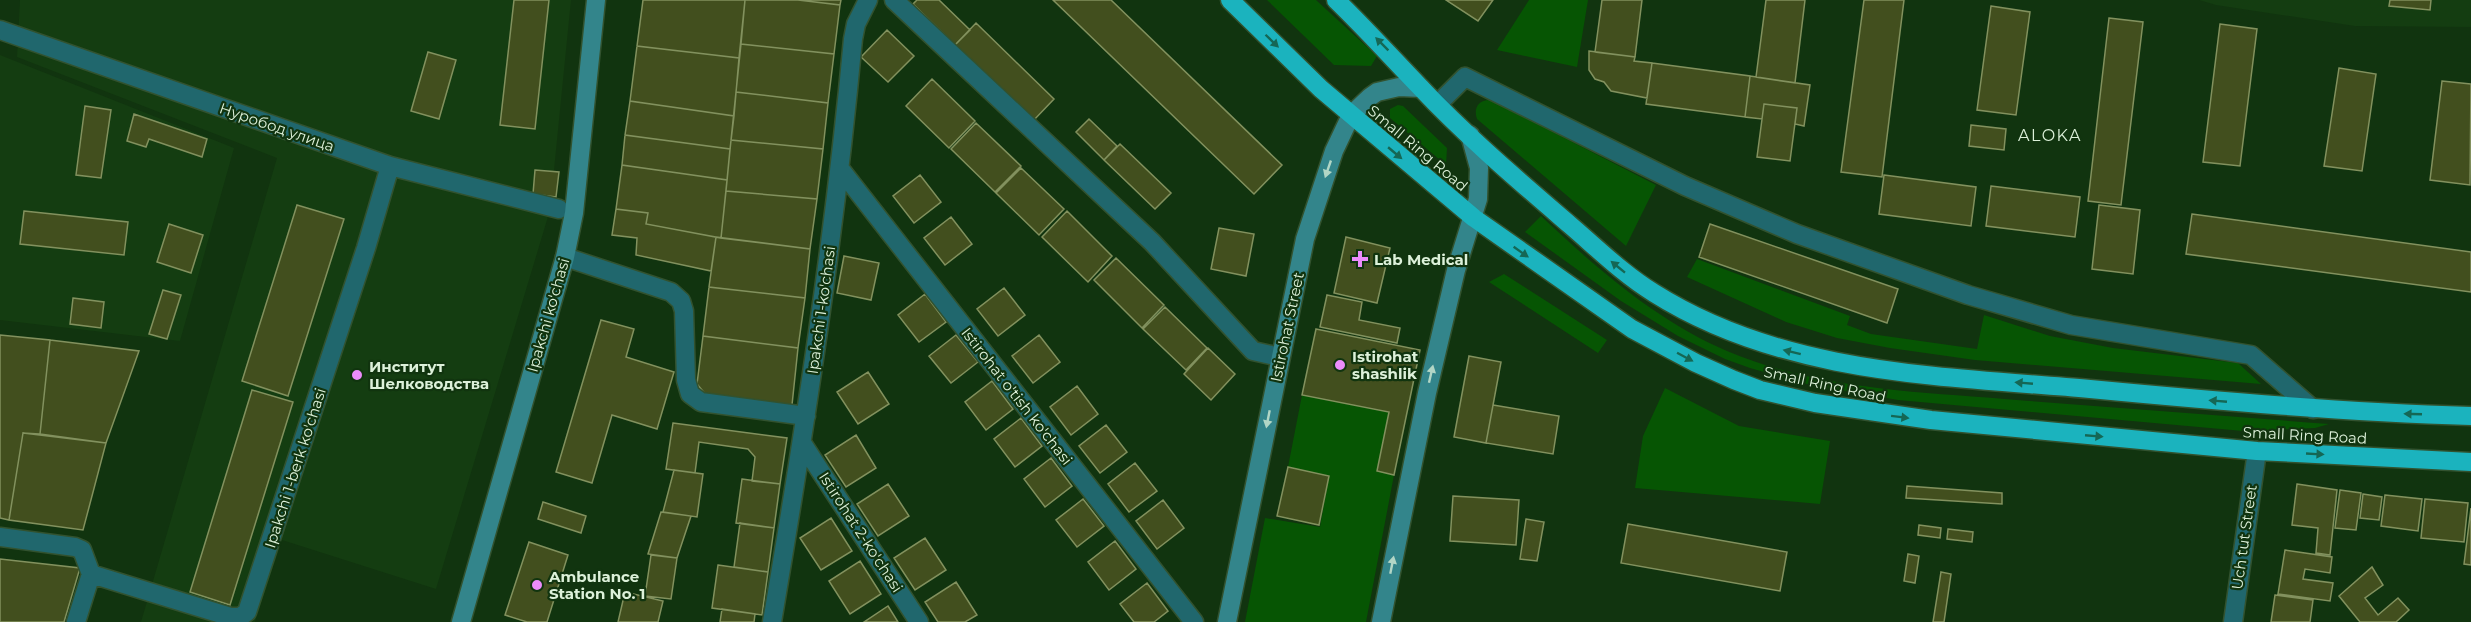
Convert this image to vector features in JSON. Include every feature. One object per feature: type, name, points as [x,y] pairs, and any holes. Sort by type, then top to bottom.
[{"type":"highway","name":"Small Ring Road","points":[[1230,0],[1351,115],[1473,218],[1632,329],[1696,363],[1760,390],[1842,409],[1888,416],[2257,451],[2471,462]]},
{"type":"highway","name":"Small Ring Road","points":[[1336,0],[1470,135],[1629,276],[1685,311],[1744,338],[1796,353],[1895,371],[2313,409],[2471,416]]},
{"type":"main road","name":"Ipakchi ko'chasi","points":[[461,622],[565,258],[574,213],[596,0]]},
{"type":"main road","name":"Istirohat Street","points":[[1227,622],[1305,239],[1334,151],[1351,115],[1363,102],[1377,92],[1399,87],[1421,88]]},
{"type":"main road","points":[[1381,622],[1427,393],[1456,270],[1473,218],[1480,180],[1478,156],[1470,135]]},
{"type":"street","name":"Ipakchi 1-ko'chasi","points":[[772,622],[802,443],[841,170],[853,39],[856,24],[868,0]]},
{"type":"street","points":[[894,0],[1152,242],[1253,351],[1280,357]]},
{"type":"street","name":"Нуробод улица","points":[[0,30],[390,166],[559,209]]},
{"type":"street","points":[[1438,104],[1465,77],[1684,186],[1797,234],[1968,295],[2071,325],[2251,355],[2313,409]]},
{"type":"street","name":"Ipakchi 1-berk ko'chasi","points":[[91,574],[231,617],[240,617],[247,612],[366,248],[390,166]]},
{"type":"street","name":"Istirohat o'tish ko'chasi","points":[[841,170],[1194,622]]},
{"type":"street","points":[[565,258],[671,292],[681,301],[684,311],[686,380],[690,394],[701,402],[806,416]]},
{"type":"street","name":"Istirohat 2-ko'chasi","points":[[802,443],[919,622]]},
{"type":"street","name":"Uch tut Street","points":[[2233,622],[2257,451]]},
{"type":"street","points":[[0,537],[75,547],[82,550],[87,558],[91,574],[76,622]]},
{"type":"shaded area","name":"Институт Шелководства","points":[[20,0],[571,0],[550,210],[436,589],[282,540],[255,622],[141,622],[277,158],[17,57]]},
{"type":"shaded area","points":[[1267,0],[1316,0],[1377,56],[1371,66],[1334,65]]},
{"type":"shaded area","points":[[1529,0],[1588,0],[1577,67],[1497,50]]},
{"type":"shaded area","points":[[2199,0],[2471,0],[2471,27],[2355,26],[2216,5]]},
{"type":"shaded area","points":[[0,55],[234,148],[180,341],[0,320]]},
{"type":"shaded area","points":[[1491,100],[1656,185],[1626,246],[1477,119],[1478,105],[1483,101]]},
{"type":"shaded area","points":[[1398,105],[1403,106],[1447,148],[1446,165],[1390,118],[1390,109]]},
{"type":"shaded area","points":[[1541,216],[1628,292],[1676,325],[1727,351],[1797,374],[1834,382],[1907,391],[2329,424],[2315,428],[2243,431],[1898,400],[1807,384],[1725,359],[1678,336],[1621,301],[1525,232]]},
{"type":"shaded area","points":[[1697,259],[1850,316],[1847,325],[1871,334],[1977,349],[1984,315],[2050,336],[2113,348],[2238,363],[2261,384],[1975,360],[1837,338],[1786,322],[1687,277]]},
{"type":"shaded area","points":[[1504,274],[1607,340],[1598,353],[1489,282]]},
{"type":"shaded area","points":[[1665,388],[1739,426],[1830,441],[1820,504],[1635,488],[1643,436]]},
{"type":"shaded area","points":[[1302,395],[1389,412],[1377,471],[1394,475],[1366,622],[1245,622],[1265,518],[1320,527],[1329,476],[1288,467]]},
{"type":"building","points":[[514,0],[549,0],[535,129],[500,125]]},
{"type":"building","points":[[643,0],[745,0],[739,58],[637,46]]},
{"type":"building","points":[[745,0],[798,0],[840,5],[834,54],[741,44]]},
{"type":"building","points":[[798,0],[841,0],[840,5]]},
{"type":"building","points":[[917,0],[939,0],[970,30],[955,45],[913,4]]},
{"type":"building","points":[[1053,0],[1111,0],[1282,165],[1254,194]]},
{"type":"building","points":[[1446,0],[1493,0],[1478,21]]},
{"type":"building","points":[[1602,0],[1642,0],[1635,57],[1595,52]]},
{"type":"building","points":[[1766,0],[1805,0],[1795,83],[1756,77]]},
{"type":"building","points":[[1864,0],[1904,0],[1882,177],[1841,172]]},
{"type":"building","points":[[2390,0],[2431,0],[2430,10],[2389,6]]},
{"type":"building","points":[[1991,6],[2030,12],[2016,115],[1977,110]]},
{"type":"building","points":[[2109,18],[2143,22],[2121,205],[2088,201]]},
{"type":"building","points":[[976,23],[1054,99],[1033,121],[955,45]]},
{"type":"building","points":[[2220,24],[2257,29],[2240,166],[2203,162]]},
{"type":"building","points":[[887,30],[914,56],[888,82],[861,57]]},
{"type":"building","points":[[741,44],[834,54],[828,103],[736,92]]},
{"type":"building","points":[[637,46],[739,58],[734,116],[630,101]]},
{"type":"building","points":[[1589,51],[1635,57],[1634,61],[1652,63],[1647,98],[1611,91],[1604,82],[1595,79],[1589,70]]},
{"type":"building","points":[[428,52],[456,60],[439,119],[411,111]]},
{"type":"building","points":[[1652,63],[1750,76],[1745,117],[1646,104]]},
{"type":"building","points":[[2339,68],[2376,74],[2362,171],[2324,166]]},
{"type":"building","points":[[1750,76],[1810,85],[1804,126],[1795,124],[1797,108],[1764,104],[1762,119],[1745,117]]},
{"type":"building","points":[[932,79],[975,121],[949,148],[906,106]]},
{"type":"building","points":[[2442,81],[2471,84],[2470,185],[2430,180]]},
{"type":"building","points":[[736,92],[828,103],[823,149],[731,140]]},
{"type":"building","points":[[630,101],[734,116],[730,149],[625,135]]},
{"type":"building","points":[[1764,104],[1797,108],[1790,161],[1757,157]]},
{"type":"building","points":[[85,106],[111,110],[101,178],[76,175]]},
{"type":"building","points":[[134,114],[207,139],[202,157],[149,139],[146,147],[127,141]]},
{"type":"building","points":[[1089,119],[1117,146],[1104,160],[1076,132]]},
{"type":"building","points":[[976,123],[1021,166],[995,192],[951,149]]},
{"type":"building","points":[[1971,125],[2006,129],[2004,150],[1969,146]]},
{"type":"building","points":[[625,135],[730,149],[727,180],[622,165]]},
{"type":"building","points":[[731,140],[823,149],[817,199],[726,191]]},
{"type":"building","points":[[1120,144],[1171,193],[1155,209],[1104,160]]},
{"type":"building","points":[[622,165],[727,180],[721,238],[646,224],[648,213],[616,209]]},
{"type":"building","points":[[1021,168],[1064,209],[1039,235],[996,193]]},
{"type":"building","points":[[535,170],[559,172],[556,197],[533,194]]},
{"type":"building","points":[[920,175],[941,202],[914,223],[893,196]]},
{"type":"building","points":[[1884,175],[1976,187],[1971,226],[1879,214]]},
{"type":"building","points":[[1991,186],[2080,197],[2075,237],[1986,226]]},
{"type":"building","points":[[726,191],[817,199],[810,249],[721,238]]},
{"type":"building","points":[[297,205],[344,219],[288,396],[242,381]]},
{"type":"building","points":[[2099,205],[2140,210],[2133,274],[2092,269]]},
{"type":"building","points":[[616,209],[648,213],[646,224],[716,237],[711,271],[636,255],[637,238],[612,235]]},
{"type":"building","points":[[24,211],[128,222],[124,255],[20,244]]},
{"type":"building","points":[[1067,211],[1112,256],[1088,282],[1042,237]]},
{"type":"building","points":[[2192,214],[2471,252],[2471,292],[2186,254]]},
{"type":"building","points":[[951,217],[972,244],[945,265],[924,238]]},
{"type":"building","points":[[169,224],[203,235],[191,273],[157,262]]},
{"type":"building","points":[[1710,224],[1898,289],[1887,323],[1699,257]]},
{"type":"building","points":[[1219,228],[1254,234],[1246,276],[1211,269]]},
{"type":"building","points":[[716,237],[810,249],[805,298],[709,287]]},
{"type":"building","points":[[1346,237],[1390,248],[1377,303],[1334,293]]},
{"type":"building","points":[[844,256],[879,263],[871,300],[837,293]]},
{"type":"building","points":[[1116,258],[1164,305],[1142,328],[1094,280]]},
{"type":"building","points":[[709,287],[805,298],[798,348],[703,336]]},
{"type":"building","points":[[1004,288],[1025,315],[998,336],[977,309]]},
{"type":"building","points":[[163,290],[181,295],[167,339],[149,334]]},
{"type":"building","points":[[925,294],[946,322],[919,342],[898,315]]},
{"type":"building","points":[[1327,295],[1362,302],[1359,320],[1400,328],[1397,343],[1320,327]]},
{"type":"building","points":[[73,298],[104,302],[101,328],[70,324]]},
{"type":"building","points":[[1165,307],[1207,348],[1186,370],[1143,329]]},
{"type":"building","points":[[601,320],[634,329],[626,357],[674,372],[657,429],[612,415],[592,483],[556,472]]},
{"type":"building","points":[[1316,329],[1420,350],[1394,475],[1377,471],[1389,412],[1302,395]]},
{"type":"building","points":[[0,335],[50,340],[40,434],[23,433],[9,520],[0,518]]},
{"type":"building","points":[[956,335],[978,362],[951,383],[929,356]]},
{"type":"building","points":[[1039,335],[1060,362],[1033,383],[1012,356]]},
{"type":"building","points":[[703,336],[798,348],[792,405],[706,395],[697,384]]},
{"type":"building","points":[[50,340],[139,351],[106,443],[40,434]]},
{"type":"building","points":[[1208,348],[1235,374],[1211,400],[1184,374]]},
{"type":"building","points":[[1469,356],[1501,362],[1486,443],[1454,437]]},
{"type":"building","points":[[868,372],[889,404],[858,424],[837,392]]},
{"type":"building","points":[[992,381],[1013,409],[986,430],[965,402]]},
{"type":"building","points":[[1077,386],[1098,414],[1071,435],[1050,407]]},
{"type":"building","points":[[252,390],[293,402],[230,605],[190,592]]},
{"type":"building","points":[[1493,405],[1559,416],[1553,454],[1486,443]]},
{"type":"building","points":[[1021,418],[1042,446],[1015,467],[994,439]]},
{"type":"building","points":[[673,423],[787,438],[780,484],[752,481],[755,457],[748,449],[699,442],[695,473],[666,469]]},
{"type":"building","points":[[1106,425],[1127,452],[1100,473],[1079,446]]},
{"type":"building","points":[[23,433],[106,443],[83,530],[9,520]]},
{"type":"building","points":[[856,435],[876,468],[846,487],[825,455]]},
{"type":"building","points":[[1051,458],[1072,486],[1045,507],[1024,479]]},
{"type":"building","points":[[1135,463],[1157,491],[1129,512],[1108,484]]},
{"type":"building","points":[[1288,467],[1329,476],[1319,525],[1277,516]]},
{"type":"building","points":[[674,470],[703,474],[697,517],[663,512]]},
{"type":"building","points":[[742,479],[780,484],[774,528],[736,523]]},
{"type":"building","points":[[888,484],[909,516],[878,536],[857,504]]},
{"type":"building","points":[[2297,484],[2337,490],[2330,555],[2316,553],[2318,528],[2292,525]]},
{"type":"building","points":[[1907,486],[2002,493],[2002,504],[1906,498]]},
{"type":"building","points":[[2340,490],[2361,493],[2356,530],[2335,528]]},
{"type":"building","points":[[2363,494],[2382,497],[2379,520],[2360,518]]},
{"type":"building","points":[[2385,495],[2422,499],[2418,531],[2381,526]]},
{"type":"building","points":[[1453,496],[1519,500],[1516,545],[1450,541]]},
{"type":"building","points":[[1083,499],[1104,526],[1077,547],[1056,520]]},
{"type":"building","points":[[2425,499],[2468,503],[2464,542],[2421,538]]},
{"type":"building","points":[[1163,500],[1184,528],[1157,549],[1136,521]]},
{"type":"building","points":[[543,502],[586,516],[581,533],[538,519]]},
{"type":"building","points":[[2471,508],[2471,565],[2464,564]]},
{"type":"building","points":[[661,512],[691,516],[677,558],[648,554]]},
{"type":"building","points":[[831,518],[852,551],[821,570],[800,538]]},
{"type":"building","points":[[1526,519],[1544,522],[1537,561],[1520,559]]},
{"type":"building","points":[[740,523],[774,528],[768,572],[734,567]]},
{"type":"building","points":[[1628,524],[1787,552],[1780,591],[1621,563]]},
{"type":"building","points":[[1919,525],[1941,528],[1940,538],[1918,535]]},
{"type":"building","points":[[1948,529],[1973,532],[1972,542],[1947,539]]},
{"type":"building","points":[[925,538],[946,570],[915,590],[894,558]]},
{"type":"building","points":[[1115,541],[1136,569],[1109,590],[1088,562]]},
{"type":"building","name":"Ambulance Station No. 1","points":[[529,542],[568,555],[547,622],[527,622],[505,615]]},
{"type":"building","points":[[2285,550],[2332,557],[2330,573],[2305,569],[2303,579],[2333,583],[2330,601],[2278,594]]},
{"type":"building","points":[[1908,554],[1919,556],[1915,583],[1904,581]]},
{"type":"building","points":[[651,555],[677,558],[671,599],[645,596]]},
{"type":"building","points":[[0,559],[80,568],[64,622],[0,622]]},
{"type":"building","points":[[860,561],[881,594],[850,614],[829,581]]},
{"type":"building","points":[[718,565],[768,572],[762,615],[712,608]]},
{"type":"building","points":[[2372,567],[2383,585],[2365,598],[2378,615],[2398,598],[2409,610],[2396,622],[2360,622],[2339,596]]},
{"type":"building","points":[[1941,572],[1951,574],[1944,622],[1933,622]]},
{"type":"building","points":[[956,582],[977,615],[965,622],[938,622],[925,602]]},
{"type":"building","points":[[1147,583],[1168,611],[1154,622],[1134,622],[1120,604]]},
{"type":"building","points":[[625,592],[663,601],[658,622],[618,622]]},
{"type":"building","points":[[2275,595],[2313,600],[2310,622],[2271,622]]},
{"type":"building","points":[[888,606],[898,622],[864,622]]},
{"type":"building","points":[[722,609],[755,614],[754,622],[720,622]]},
{"type":"place","name":"Lab Medical","points":[[1360,259]]},
{"type":"place","name":"Istirohat shashlik","points":[[1340,365]]},
{"type":"place","name":"Институт Шелководства","points":[[357,375]]},
{"type":"place","name":"Ambulance Station No. 1","points":[[537,585]]},
{"type":"district","name":"ALOKA","points":[[2050,135]]}]
